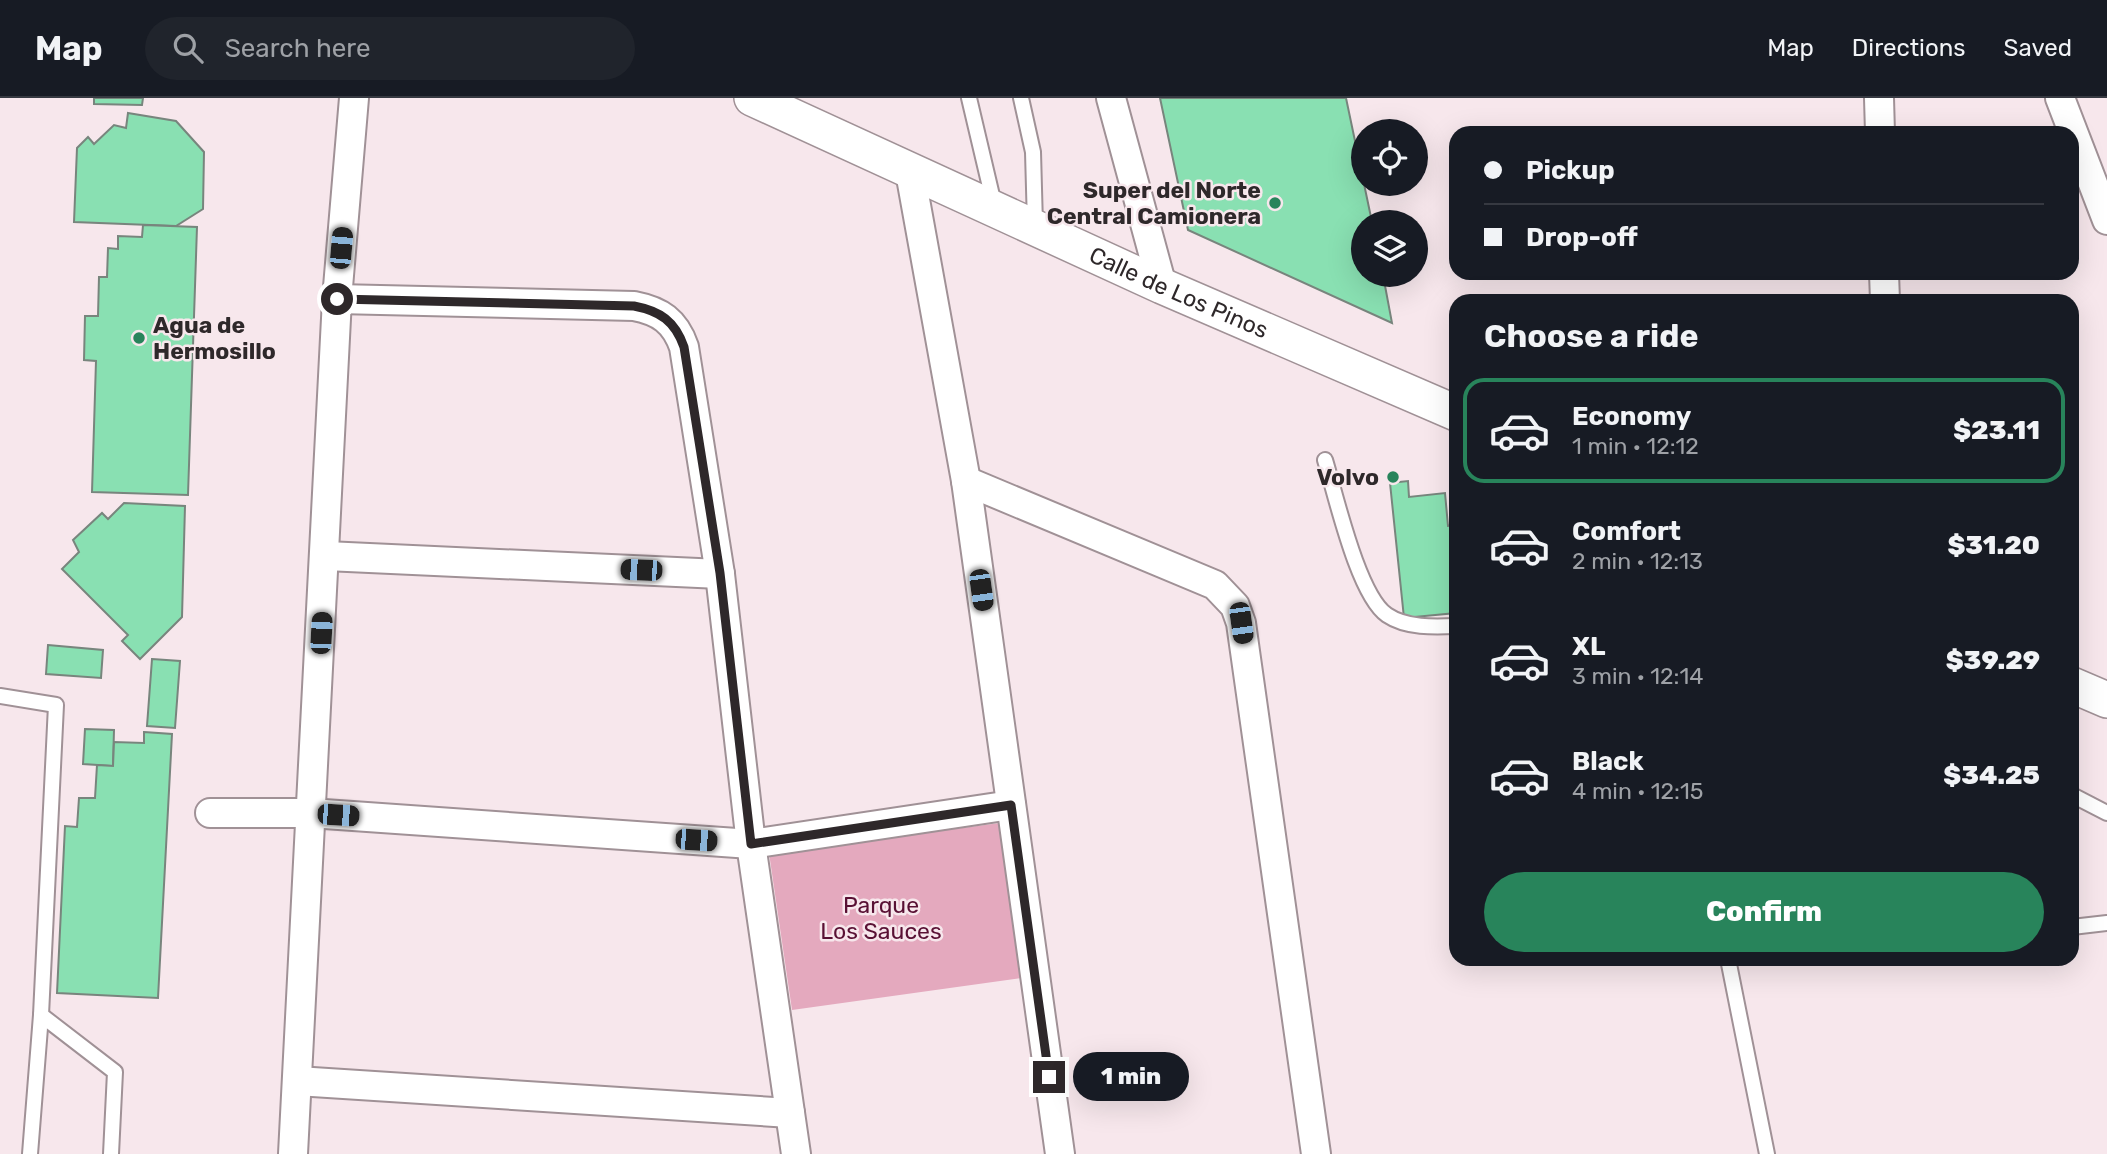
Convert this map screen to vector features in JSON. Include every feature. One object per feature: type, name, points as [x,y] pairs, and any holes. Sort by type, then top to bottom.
[{"type":"street","points":[[293,1154],[326,556],[337,299],[354,98]]},
{"type":"street","name":"Calle de Los Pinos","points":[[752,98],[1161,286],[1449,410]]},
{"type":"street","points":[[1111,98],[1161,286]]},
{"type":"street","points":[[1879,98],[1880,126]]},
{"type":"street","points":[[2060,98],[2071,126]]},
{"type":"street","points":[[2079,147],[2107,220]]},
{"type":"street","points":[[911,172],[966,481],[1060,1154]]},
{"type":"street","points":[[337,299],[634,306],[654,310],[678,330],[684,347],[720,573],[751,844],[796,1154]]},
{"type":"street","points":[[966,481],[1215,585],[1235,606],[1241,623],[1316,1154]]},
{"type":"street","points":[[326,556],[720,573]]},
{"type":"street","points":[[2079,688],[2107,701]]},
{"type":"street","points":[[210,813],[310,813],[751,844],[1011,805]]},
{"type":"street","points":[[297,1080],[790,1113]]},
{"type":"lane","points":[[969,98],[995,209]]},
{"type":"lane","points":[[1021,98],[1033,152],[1035,226]]},
{"type":"lane","points":[[1325,460],[1366,592],[1387,615],[1422,627],[1449,626]]},
{"type":"lane","points":[[0,696],[56,705],[41,1015],[30,1154]]},
{"type":"lane","points":[[2079,799],[2107,813]]},
{"type":"lane","points":[[2079,926],[2107,923]]},
{"type":"lane","points":[[1729,966],[1768,1154]]},
{"type":"lane","points":[[41,1015],[115,1072],[111,1154]]},
{"type":"green space","name":"Parque Los Sauces","points":[[1008,822],[1029,977],[792,1010],[769,853]]},
{"type":"building","points":[[94,98],[143,98],[142,105],[94,104]]},
{"type":"building","name":"Super del Norte Central Camionera","points":[[1160,98],[1346,98],[1351,122],[1351,196],[1367,196],[1369,210],[1351,210],[1351,287],[1385,287],[1392,323],[1188,230]]},
{"type":"building","points":[[128,113],[176,121],[204,152],[203,209],[176,226],[74,222],[77,148],[88,137],[94,144],[114,125],[126,128]]},
{"type":"building","name":"Agua de Hermosillo","points":[[143,225],[197,227],[188,495],[92,492],[96,361],[84,360],[85,316],[98,316],[99,277],[107,277],[108,248],[118,249],[118,236],[142,237]]},
{"type":"building","points":[[1408,481],[1409,497],[1445,493],[1449,526],[1449,614],[1404,618],[1390,483]]},
{"type":"building","points":[[124,503],[185,506],[182,617],[140,659],[122,641],[128,635],[62,569],[79,552],[73,540],[102,513],[108,519]]},
{"type":"building","points":[[48,645],[103,650],[101,678],[46,674]]},
{"type":"building","points":[[152,659],[180,661],[175,728],[147,726]]},
{"type":"building","points":[[85,729],[114,730],[113,766],[83,764]]},
{"type":"building","points":[[144,732],[172,734],[158,998],[57,993],[65,826],[77,827],[79,798],[95,798],[97,765],[113,766],[114,742],[144,743]]},
{"type":"place","name":"Super del Norte Central Camionera","points":[[1275,203]]},
{"type":"place","name":"Agua de Hermosillo","points":[[139,338]]},
{"type":"place","name":"Volvo","points":[[1393,477]]},
{"type":"route","points":[[337,299],[634,306],[654,310],[678,330],[684,347],[720,573],[751,844],[1011,805],[1049,1077]]}]
